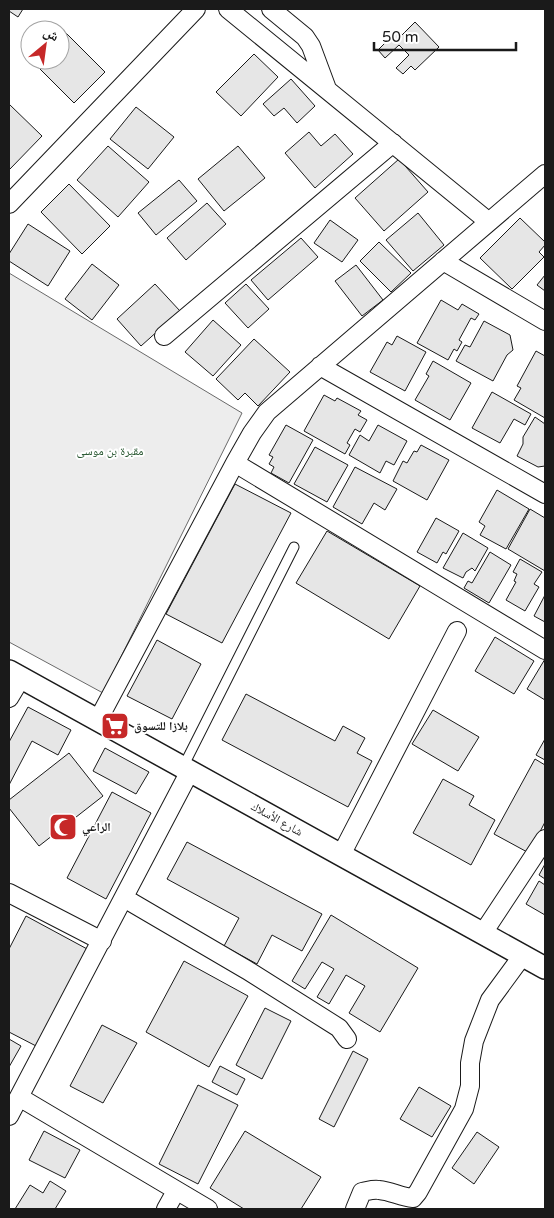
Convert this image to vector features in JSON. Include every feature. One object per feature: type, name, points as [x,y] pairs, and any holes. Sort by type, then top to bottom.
[{"type":"street","points":[[9,204],[196,9]]},
{"type":"street","points":[[228,9],[489,222]]},
{"type":"street","points":[[270,9],[305,37],[311,46],[327,90]]},
{"type":"street","points":[[164,336],[392,143]]},
{"type":"street","points":[[98,720],[235,463],[252,433],[267,412],[545,174]]},
{"type":"street","points":[[443,261],[545,320]]},
{"type":"street","points":[[320,366],[545,494]]},
{"type":"street","points":[[235,463],[545,650]]},
{"type":"street","points":[[341,855],[457,631]]},
{"type":"street","points":[[9,698],[15,675]]},
{"type":"street","name":"شارع الأسلاك","points":[[15,675],[545,967]]},
{"type":"street","points":[[9,1116],[102,941],[187,769]]},
{"type":"street","points":[[483,933],[545,839]]},
{"type":"street","points":[[9,892],[102,941]]},
{"type":"street","points":[[124,898],[247,970],[339,1028],[347,1039]]},
{"type":"street","points":[[355,1209],[362,1192],[376,1189],[412,1198],[418,1192],[464,1109],[470,1086],[470,1063],[474,1041],[490,1000],[523,955]]},
{"type":"street","points":[[19,1097],[208,1209]]},
{"type":"street","points":[[166,1209],[176,1191]]},
{"type":"lane","points":[[187,769],[294,548]]},
{"type":"shaded area","name":"مقبرة بن موسى","points":[[9,273],[242,413],[103,693],[9,642]]},
{"type":"building","points":[[9,9],[23,9],[18,17]]},
{"type":"building","points":[[415,22],[439,47],[415,70],[411,66],[403,74],[396,68],[409,55],[399,45],[385,58],[378,50],[398,30],[402,35]]},
{"type":"building","points":[[70,37],[105,72],[74,103],[41,70],[70,70]]},
{"type":"building","points":[[254,54],[278,77],[241,116],[216,92]]},
{"type":"building","points":[[291,79],[315,106],[297,123],[284,108],[274,116],[263,104]]},
{"type":"building","points":[[9,104],[42,136],[10,169],[9,168]]},
{"type":"building","points":[[136,107],[174,137],[148,169],[110,139]]},
{"type":"building","points":[[309,132],[321,146],[335,134],[353,154],[315,188],[285,153]]},
{"type":"building","points":[[108,146],[149,182],[118,217],[77,180]]},
{"type":"building","points":[[238,146],[265,178],[224,211],[198,179]]},
{"type":"building","points":[[399,159],[428,192],[384,231],[355,198]]},
{"type":"building","points":[[179,180],[197,201],[156,235],[138,213]]},
{"type":"building","points":[[69,184],[110,226],[82,254],[41,212]]},
{"type":"building","points":[[207,203],[226,224],[186,260],[167,238]]},
{"type":"building","points":[[418,213],[444,245],[413,271],[386,240]]},
{"type":"building","points":[[520,218],[545,242],[545,245],[539,252],[544,257],[512,289],[480,258]]},
{"type":"building","points":[[330,220],[358,240],[342,262],[314,243]]},
{"type":"building","points":[[28,224],[70,251],[48,286],[9,261],[9,254]]},
{"type":"building","points":[[301,238],[318,257],[268,300],[251,280]]},
{"type":"building","points":[[379,242],[411,273],[391,292],[360,261]]},
{"type":"building","points":[[92,264],[119,285],[92,320],[65,299]]},
{"type":"building","points":[[356,265],[383,300],[362,316],[335,281]]},
{"type":"building","points":[[545,275],[545,291],[537,285]]},
{"type":"building","points":[[155,284],[180,311],[141,346],[117,319]]},
{"type":"building","points":[[246,284],[269,309],[248,328],[225,303]]},
{"type":"building","points":[[441,300],[458,310],[462,304],[479,314],[475,320],[471,318],[459,340],[462,342],[457,351],[454,349],[448,360],[417,343]]},
{"type":"building","points":[[213,320],[241,345],[213,376],[185,352]]},
{"type":"building","points":[[484,321],[510,335],[513,350],[507,355],[493,381],[456,361],[465,345],[470,347]]},
{"type":"building","points":[[397,336],[426,352],[405,391],[370,372],[387,342],[392,345]]},
{"type":"building","points":[[254,339],[290,372],[258,406],[245,393],[238,400],[216,379]]},
{"type":"building","points":[[536,351],[545,356],[545,418],[514,400],[521,388],[517,386]]},
{"type":"building","points":[[433,361],[471,383],[450,420],[415,400],[429,376],[426,374]]},
{"type":"building","points":[[492,392],[531,414],[525,425],[514,419],[500,443],[472,428]]},
{"type":"building","points":[[324,395],[335,401],[337,398],[361,411],[358,415],[367,420],[360,432],[355,429],[347,443],[350,445],[345,454],[304,431]]},
{"type":"building","points":[[535,417],[545,424],[545,466],[538,467],[517,456],[523,444],[523,437]]},
{"type":"building","points":[[286,425],[313,440],[289,483],[271,473],[274,467],[269,464],[273,457],[269,455]]},
{"type":"building","points":[[378,425],[407,441],[394,465],[386,461],[380,473],[349,455],[360,435],[369,441]]},
{"type":"building","points":[[421,445],[449,460],[427,500],[393,481],[403,461],[407,463],[414,451],[417,452]]},
{"type":"building","points":[[315,447],[348,465],[327,502],[294,484]]},
{"type":"building","points":[[355,467],[397,489],[385,510],[374,503],[362,524],[333,507]]},
{"type":"building","points":[[235,484],[291,513],[222,643],[166,614]]},
{"type":"building","points":[[497,490],[529,509],[506,549],[480,535],[485,526],[479,522]]},
{"type":"building","points":[[530,509],[545,518],[545,571],[508,549]]},
{"type":"building","points":[[436,518],[459,531],[446,554],[443,552],[437,563],[417,552]]},
{"type":"building","points":[[327,531],[420,586],[389,639],[296,583]]},
{"type":"building","points":[[463,533],[488,548],[475,571],[472,568],[466,572],[463,578],[443,568]]},
{"type":"building","points":[[490,552],[511,565],[489,603],[464,588],[468,581],[472,583]]},
{"type":"building","points":[[520,559],[542,572],[534,584],[539,587],[525,611],[506,600],[516,582],[514,581],[517,574],[513,572]]},
{"type":"building","points":[[545,595],[545,622],[534,616]]},
{"type":"building","points":[[495,637],[534,661],[514,694],[475,671]]},
{"type":"building","points":[[157,640],[201,664],[172,719],[127,696]]},
{"type":"building","points":[[545,659],[545,700],[527,689]]},
{"type":"building","points":[[246,694],[335,741],[343,726],[365,738],[357,753],[372,761],[348,807],[222,740]]},
{"type":"building","points":[[28,707],[71,730],[58,755],[32,741],[9,785],[9,742]]},
{"type":"building","points":[[433,710],[479,737],[458,771],[412,744]]},
{"type":"building","points":[[545,739],[545,760],[536,755]]},
{"type":"building","points":[[105,748],[149,772],[136,794],[93,771]]},
{"type":"building","points":[[69,753],[103,796],[39,846],[9,808],[9,800]]},
{"type":"building","points":[[535,759],[545,765],[545,822],[529,853],[494,834]]},
{"type":"building","points":[[443,779],[474,796],[469,805],[495,820],[471,865],[413,833]]},
{"type":"building","points":[[112,792],[151,813],[106,899],[67,878]]},
{"type":"building","points":[[187,842],[322,914],[302,951],[272,935],[257,964],[224,946],[239,918],[167,879]]},
{"type":"building","points":[[545,864],[545,879],[539,875]]},
{"type":"building","points":[[539,881],[545,885],[545,915],[526,904]]},
{"type":"building","points":[[331,915],[418,968],[380,1032],[349,1013],[365,986],[346,975],[329,1004],[317,997],[334,969],[322,962],[305,989],[292,981]]},
{"type":"building","points":[[26,916],[89,950],[38,1047],[9,1032],[9,949]]},
{"type":"building","points":[[184,961],[248,996],[209,1067],[146,1032]]},
{"type":"building","points":[[265,1008],[291,1021],[262,1079],[236,1065]]},
{"type":"building","points":[[102,1025],[137,1043],[103,1103],[70,1086]]},
{"type":"building","points":[[9,1039],[21,1046],[9,1067]]},
{"type":"building","points":[[353,1051],[368,1059],[334,1127],[319,1119]]},
{"type":"building","points":[[220,1066],[245,1079],[237,1095],[212,1082]]},
{"type":"building","points":[[198,1085],[238,1105],[198,1184],[159,1164]]},
{"type":"building","points":[[419,1087],[451,1106],[432,1137],[400,1119]]},
{"type":"building","points":[[44,1131],[80,1150],[65,1178],[29,1160]]},
{"type":"building","points":[[245,1131],[321,1177],[301,1209],[244,1209],[210,1188]]},
{"type":"building","points":[[477,1132],[499,1147],[474,1184],[452,1168]]},
{"type":"building","points":[[50,1181],[66,1191],[55,1209],[15,1209],[30,1185],[43,1193]]},
{"type":"place","name":"بلازا للتسوق","points":[[115,726]]},
{"type":"place","name":"الراعي","points":[[63,827]]}]
